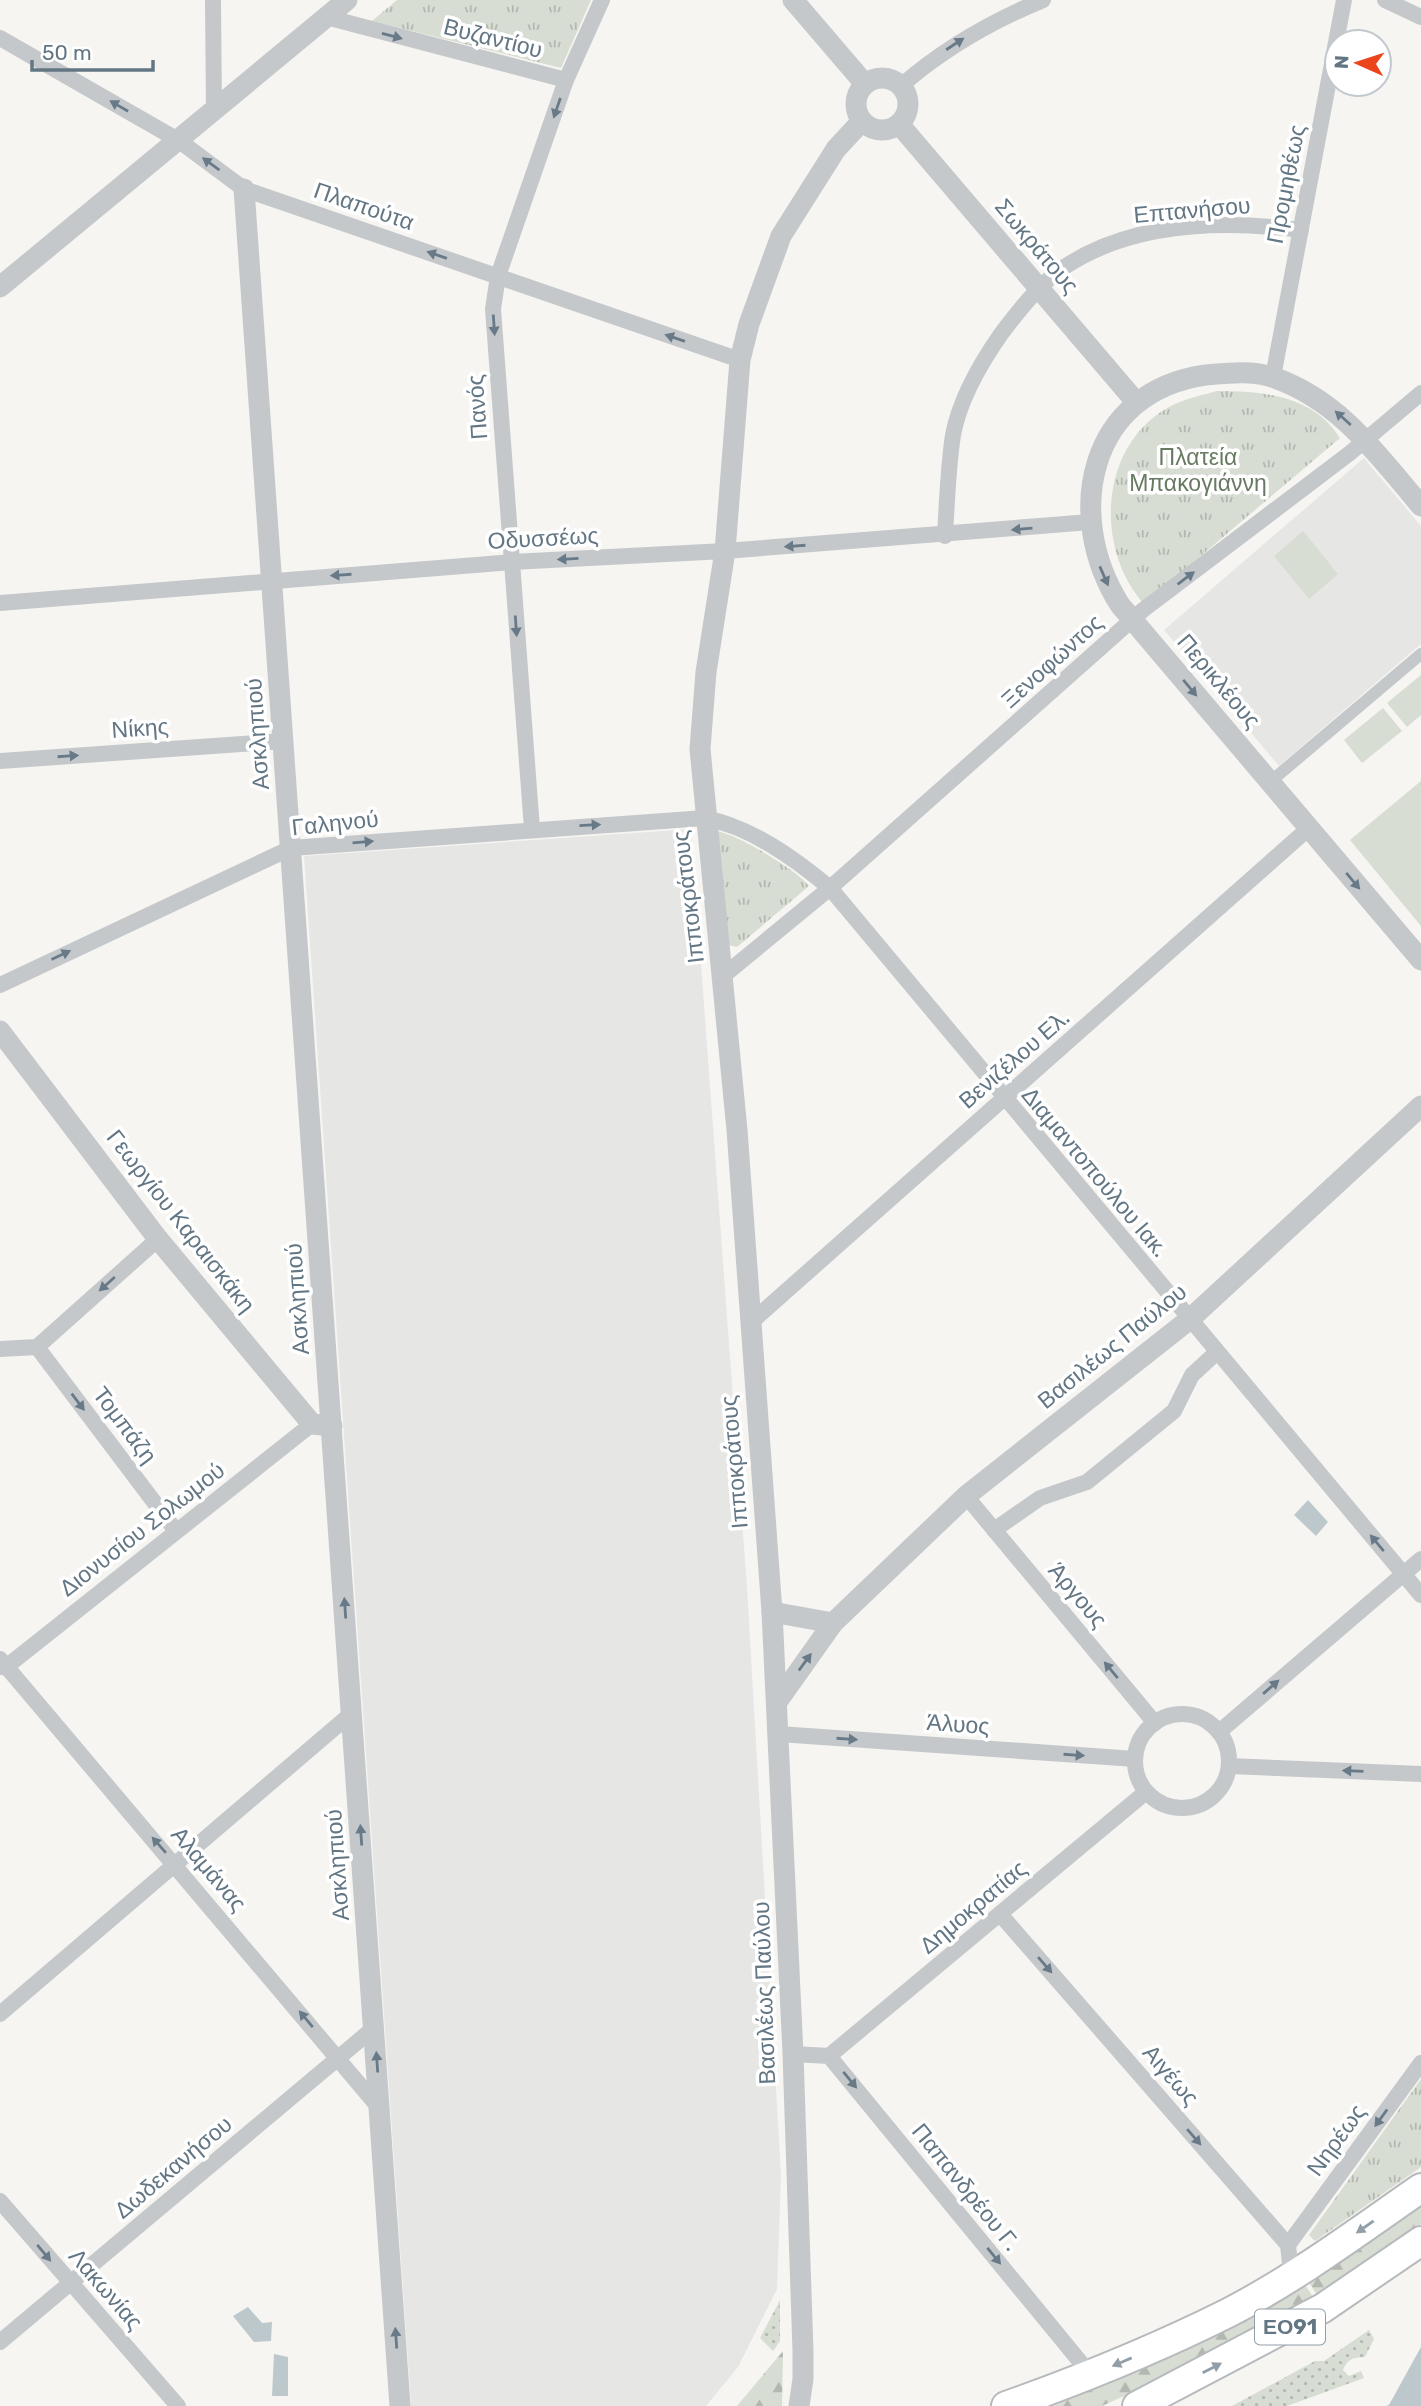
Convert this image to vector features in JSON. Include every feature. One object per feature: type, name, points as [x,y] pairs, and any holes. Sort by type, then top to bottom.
[{"type":"highway","name":"ΕΟ91","points":[[1006,2406],[1091,2375],[1230,2311],[1421,2188]]},
{"type":"highway","name":"ΕΟ91","points":[[1137,2406],[1313,2314],[1421,2241]]},
{"type":"street","points":[[213,0],[214,110]]},
{"type":"street","points":[[0,287],[347,0]]},
{"type":"street","name":"Πανός","points":[[531,829],[493,309],[498,276],[566,80],[602,0]]},
{"type":"street","points":[[793,0],[865,85]]},
{"type":"street","points":[[901,86],[941,53],[974,31],[1044,0]]},
{"type":"street","name":"Προμηθέως","points":[[1273,377],[1344,0]]},
{"type":"street","points":[[1385,0],[1421,17]]},
{"type":"street","name":"Βυζαντίου","points":[[326,17],[566,80]]},
{"type":"street","name":"Πλαπούτα","points":[[0,38],[178,140],[244,189],[740,360]]},
{"type":"street","points":[[883,78],[901,86],[908,106],[899,124],[892,128],[876,129],[862,121],[856,106],[865,85],[883,78]]},
{"type":"street","name":"Ιπποκράτους","points":[[777,1702],[723,976],[700,749],[703,702],[725,551],[740,360],[765,275],[781,236],[836,149],[862,121]]},
{"type":"street","name":"Σωκράτους","points":[[899,124],[1136,402]]},
{"type":"street","name":"Ασκληπιού","points":[[244,189],[291,848],[322,1425],[352,1713],[400,2406]]},
{"type":"street","name":"Επτανήσου","points":[[945,536],[953,433],[971,382],[1017,313],[1061,270],[1088,253],[1133,236],[1227,225],[1301,230]]},
{"type":"street","points":[[1136,402],[1150,392],[1198,377],[1231,373],[1273,377],[1326,403],[1366,440],[1421,506]]},
{"type":"street","name":"Ξενοφώντος","points":[[723,976],[830,888],[1132,620],[1366,440],[1421,393]]},
{"type":"street","name":"Περικλέους","points":[[1136,402],[1115,426],[1096,466],[1090,494],[1090,522],[1099,566],[1108,586],[1132,620],[1421,960]]},
{"type":"street","name":"Οδυσσέως","points":[[0,603],[512,562],[945,536],[1090,522]]},
{"type":"street","points":[[1270,782],[1421,654]]},
{"type":"street","name":"Νίκης","points":[[0,761],[284,741]]},
{"type":"street","name":"Γαληνού","points":[[0,985],[291,848],[705,818]]},
{"type":"street","name":"Διαμαντοπούλου Ιακ.","points":[[705,818],[725,822],[796,860],[830,888],[1003,1099],[1421,1595]]},
{"type":"street","name":"Βενιζέλου Ελ.","points":[[749,1324],[1309,828]]},
{"type":"street","name":"Γεωργίου Καραισκάκη","points":[[0,1031],[158,1239],[322,1425]]},
{"type":"street","name":"Βασιλέως Παύλου","points":[[799,2406],[803,2379],[793,2054],[777,1702],[834,1623],[966,1496],[1190,1319],[1421,1106]]},
{"type":"street","points":[[0,1349],[37,1347],[158,1239]]},
{"type":"street","name":"Τομπάζη","points":[[37,1347],[176,1531]]},
{"type":"street","points":[[994,1530],[1040,1498],[1087,1482],[1174,1410],[1192,1375],[1217,1352]]},
{"type":"street","name":"Διονυσίου Σολωμού","points":[[2,1664],[176,1531],[322,1425]]},
{"type":"street","name":"Άργους","points":[[966,1496],[1155,1723]]},
{"type":"street","points":[[1219,1731],[1421,1559]]},
{"type":"street","points":[[772,1612],[834,1623]]},
{"type":"street","name":"Αλαμάνας","points":[[2,1664],[177,1865],[381,2110]]},
{"type":"street","points":[[0,2014],[352,1713]]},
{"type":"street","points":[[1189,1715],[1209,1722],[1219,1731],[1226,1742],[1229,1766],[1225,1781],[1216,1794],[1204,1804],[1173,1808],[1158,1802],[1146,1792],[1140,1782],[1135,1759],[1145,1733],[1155,1723],[1167,1716],[1189,1715]]},
{"type":"street","name":"Άλυος","points":[[779,1734],[1135,1759]]},
{"type":"street","points":[[1229,1766],[1421,1774]]},
{"type":"street","name":"Δημοκρατίας","points":[[830,2056],[1146,1792]]},
{"type":"street","name":"Αιγέως","points":[[1000,1914],[1288,2245]]},
{"type":"street","name":"Δωδεκανήσου","points":[[0,2342],[375,2027]]},
{"type":"street","points":[[793,2054],[830,2056]]},
{"type":"street","name":"Παπανδρέου Γ.","points":[[830,2056],[1091,2375]]},
{"type":"street","name":"Νηρέως","points":[[1288,2245],[1421,2063]]},
{"type":"street","name":"Λακωνίας","points":[[0,2201],[178,2406]]},
{"type":"street","points":[[1288,2245],[1291,2274]]},
{"type":"street","name":"Βασιλέως Παύλου","points":[[803,2379],[813,2406]]},
{"type":"shaded area","points":[[1364,458],[1421,526],[1421,644],[1279,766],[1164,630]]},
{"type":"shaded area","points":[[691,829],[747,1587],[781,2175],[777,2289],[738,2367],[706,2406],[411,2406],[304,856]]},
{"type":"shaded area","points":[[1308,1500],[1328,1522],[1316,1536],[1294,1515]]},
{"type":"shaded area","points":[[248,2307],[262,2323],[272,2322],[271,2341],[254,2342],[233,2316]]},
{"type":"shaded area","points":[[1421,2347],[1421,2406],[1386,2406],[1389,2405]]},
{"type":"shaded area","points":[[274,2354],[288,2357],[288,2396],[272,2396]]},
{"type":"green space","points":[[397,0],[591,0],[561,68],[372,21]]},
{"type":"green space","name":"Πλατεία Μπακογιάννη","points":[[1217,391],[1251,392],[1285,398],[1301,404],[1329,424],[1340,438],[1144,604],[1128,581],[1117,554],[1111,525],[1112,496],[1118,468],[1131,442],[1150,421],[1175,404]]},
{"type":"green space","points":[[1303,531],[1338,574],[1309,599],[1274,556]]},
{"type":"green space","points":[[1421,675],[1421,715],[1407,727],[1387,703]]},
{"type":"green space","points":[[1383,708],[1402,731],[1362,763],[1344,740]]},
{"type":"green space","points":[[1421,781],[1421,926],[1350,840]]},
{"type":"green space","points":[[716,831],[737,838],[765,853],[809,886],[737,947],[728,945]]},
{"type":"green space","points":[[1421,2079],[1421,2167],[1315,2241],[1309,2235]]},
{"type":"green space","points":[[1421,2204],[1421,2224],[1317,2295],[1308,2281]]},
{"type":"green space","points":[[1304,2283],[1313,2297],[1172,2374],[1102,2406],[1054,2406],[1167,2357]]},
{"type":"green space","points":[[780,2300],[780,2341],[773,2351],[760,2338]]},
{"type":"green space","points":[[1369,2330],[1374,2339],[1365,2357],[1351,2359],[1343,2370],[1349,2376],[1361,2371],[1364,2378],[1287,2406],[1232,2406],[1315,2361],[1324,2361]]},
{"type":"green space","points":[[783,2351],[782,2406],[737,2406]]}]
